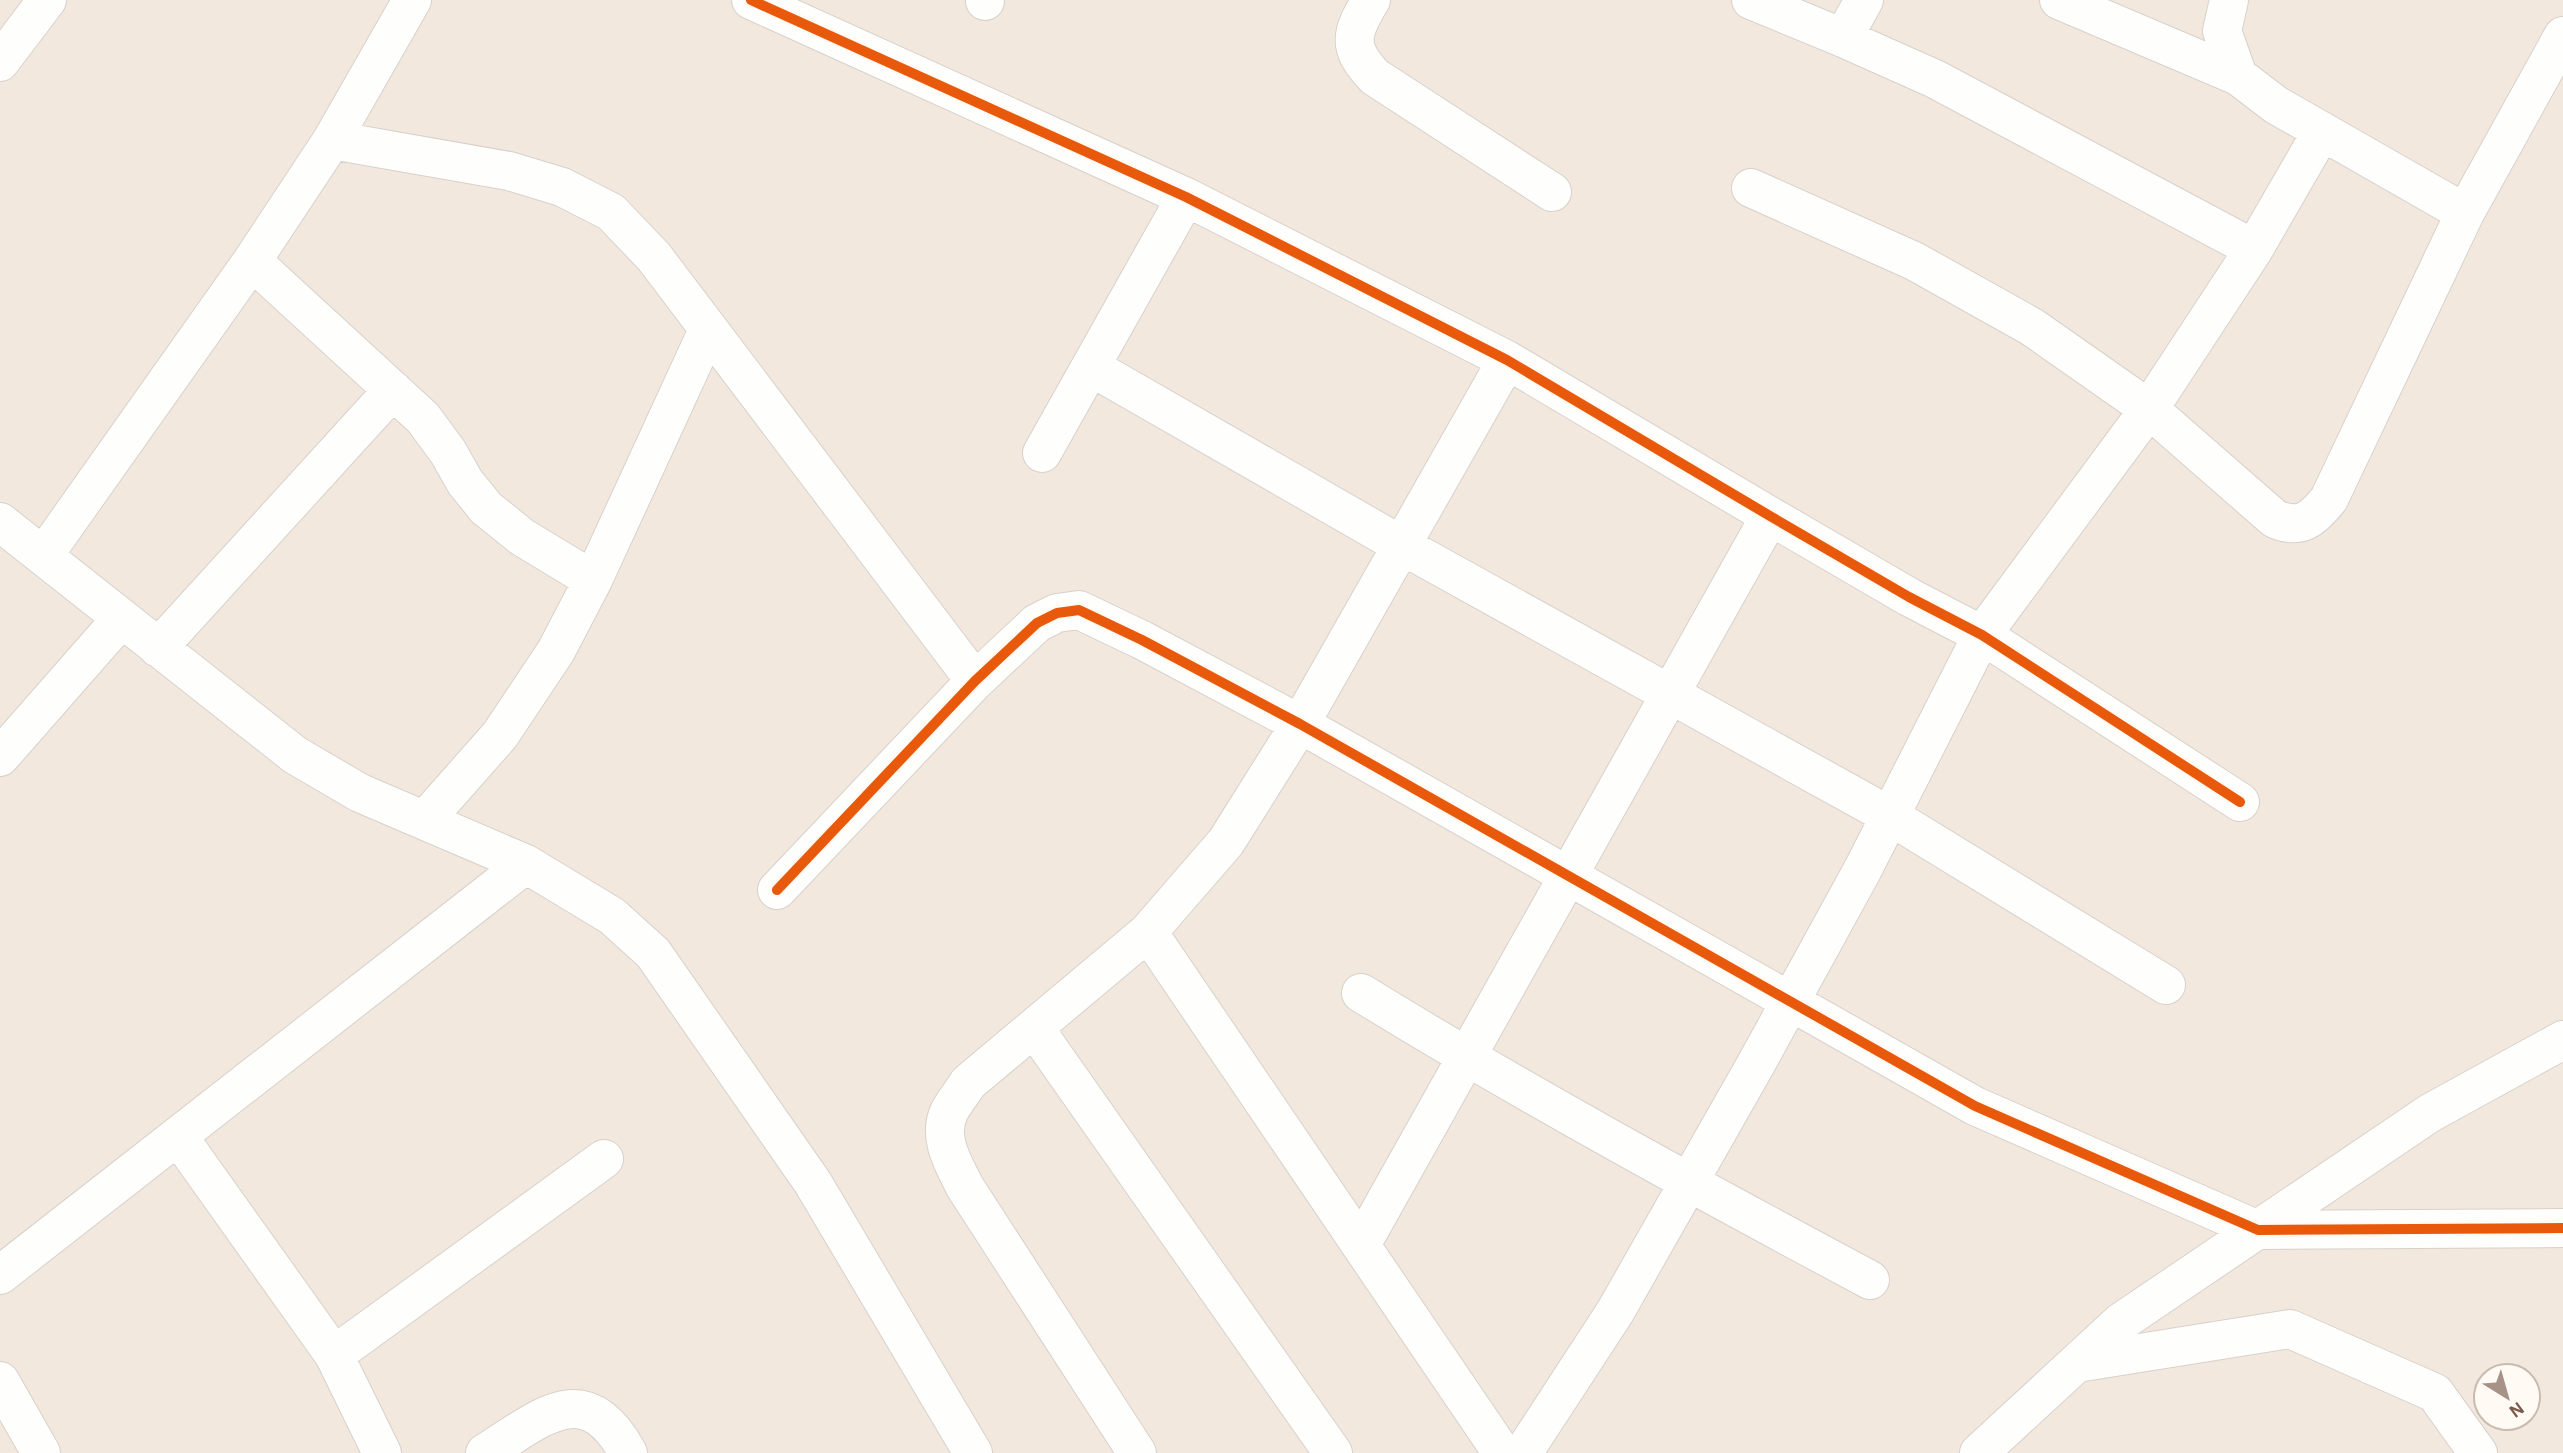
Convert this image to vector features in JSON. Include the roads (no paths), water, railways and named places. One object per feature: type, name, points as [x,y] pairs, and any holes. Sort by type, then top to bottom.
[{"type":"street","points":[[0,62],[47,0]]},
{"type":"street","points":[[44,555],[252,261],[332,140],[412,0]]},
{"type":"street","points":[[751,0],[1186,197],[1507,360],[1909,597],[1982,635],[2240,802]]},
{"type":"street","points":[[1371,0],[1353,37],[1362,65],[1374,77],[1552,192]]},
{"type":"street","points":[[1751,0],[1935,79],[2254,249]]},
{"type":"street","points":[[1843,38],[1864,0]]},
{"type":"street","points":[[2059,0],[2238,76],[2276,105],[2465,213]]},
{"type":"street","points":[[2229,0],[2222,31],[2238,76]]},
{"type":"street","points":[[1751,188],[1914,261],[2032,327],[2149,409],[2275,519],[2288,524],[2300,523],[2315,516],[2329,499],[2465,213],[2563,36]]},
{"type":"street","points":[[1522,1453],[1615,1312],[1890,816],[1982,635],[2149,409],[2254,249],[2322,131]]},
{"type":"street","points":[[332,140],[509,171],[562,187],[611,212],[654,257],[975,681]]},
{"type":"street","points":[[1042,453],[1186,197]]},
{"type":"street","points":[[252,261],[423,418],[449,452],[465,482],[486,508],[522,537],[593,580]]},
{"type":"street","points":[[425,820],[500,734],[556,651],[593,580],[708,330]]},
{"type":"street","points":[[1137,1453],[965,1187],[950,1158],[945,1138],[948,1114],[968,1083],[1148,932],[1226,842],[1300,724],[1507,360]]},
{"type":"street","points":[[1091,368],[1401,545],[1890,816],[2166,985]]},
{"type":"street","points":[[158,648],[393,390]]},
{"type":"street","points":[[1361,1245],[1770,516]]},
{"type":"street","points":[[0,522],[295,755],[360,793],[526,864],[612,916],[653,953],[813,1183],[973,1453]]},
{"type":"street","points":[[777,890],[975,681],[1037,623],[1057,613],[1079,610],[1142,640],[1300,724],[1975,1106],[2258,1230],[2563,1228]]},
{"type":"street","points":[[0,757],[122,618]]},
{"type":"street","points":[[0,1275],[526,864]]},
{"type":"street","points":[[1148,932],[1502,1453]]},
{"type":"street","points":[[1361,993],[1466,1057],[1688,1182],[1870,1280]]},
{"type":"street","points":[[1035,1029],[1333,1453]]},
{"type":"street","points":[[1979,1453],[2121,1322],[2430,1112],[2563,1040]]},
{"type":"street","points":[[178,1136],[334,1355],[382,1453]]},
{"type":"street","points":[[334,1355],[604,1159]]},
{"type":"street","points":[[2077,1363],[2290,1329],[2435,1393],[2478,1453]]},
{"type":"street","points":[[0,1381],[41,1453]]},
{"type":"street","points":[[485,1453],[550,1412],[573,1407],[593,1413],[608,1424],[628,1453]]}]
